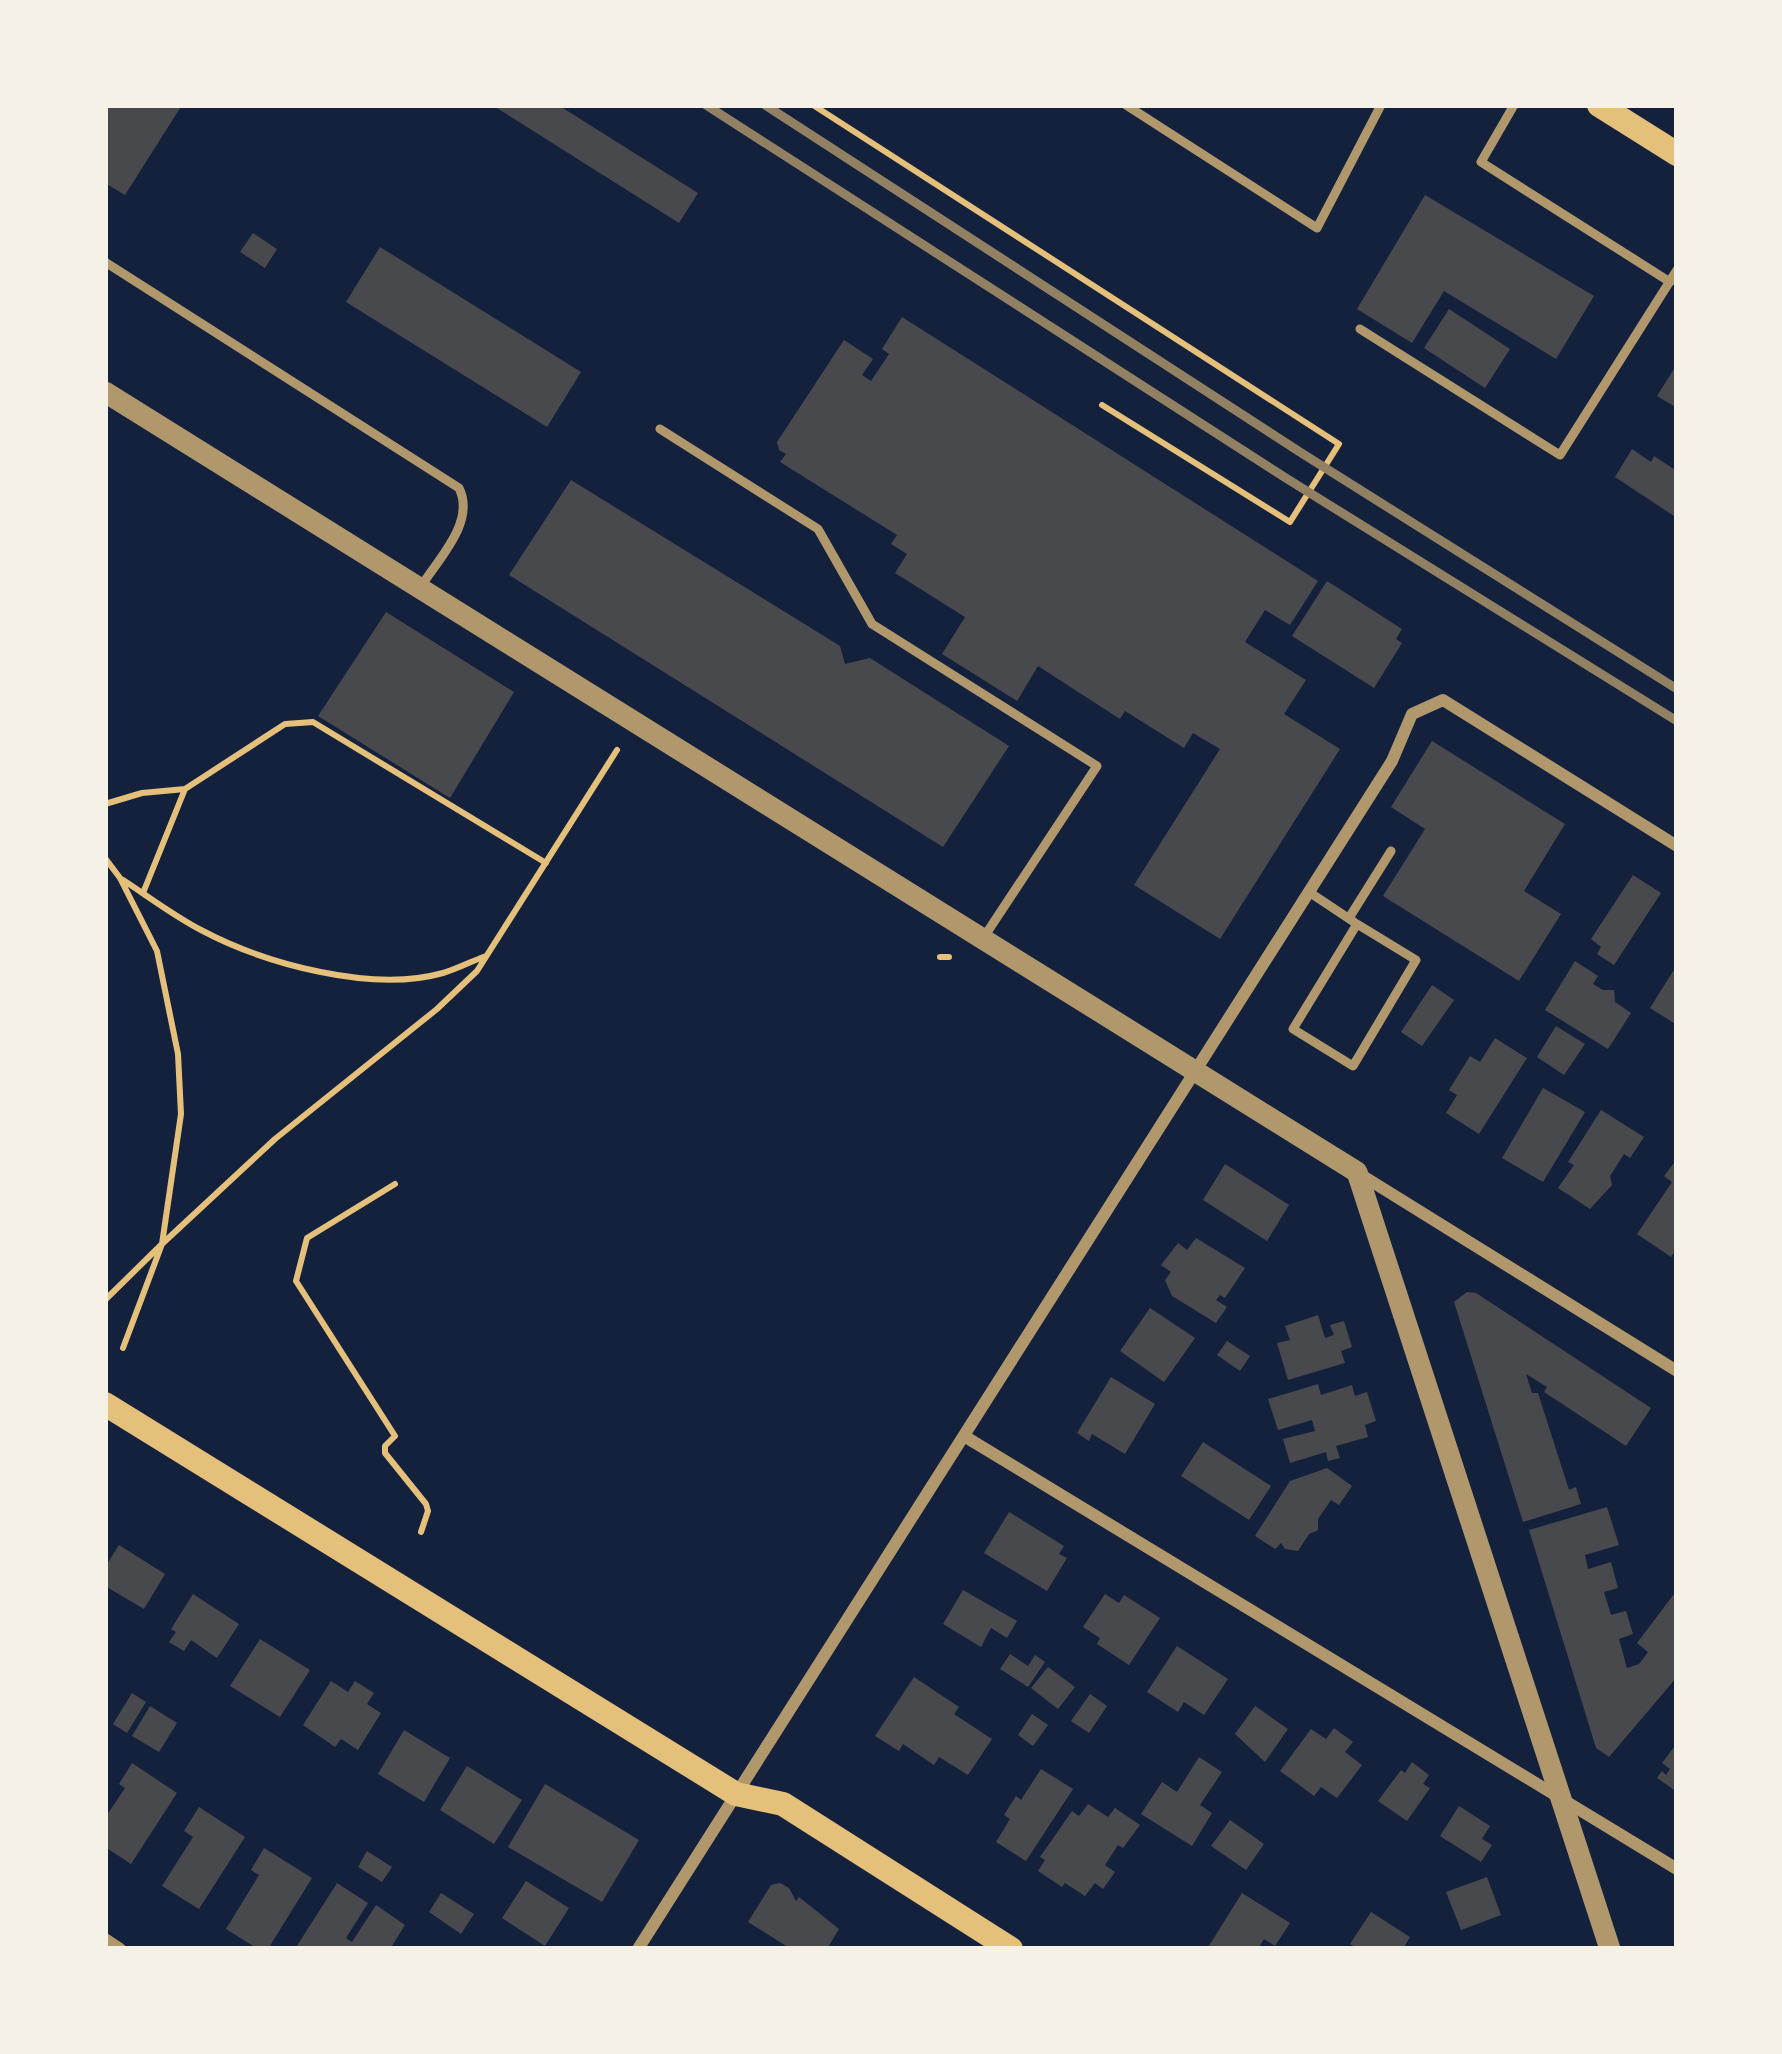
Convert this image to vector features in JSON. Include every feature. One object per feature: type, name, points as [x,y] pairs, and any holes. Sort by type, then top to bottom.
[{"type":"main road","points":[[1599,105],[1677,154]]},
{"type":"main road","points":[[105,1403],[736,1794],[783,1804],[1011,1949]]},
{"type":"street","points":[[105,392],[1677,1371]]},
{"type":"street","points":[[638,1949],[1392,761],[1412,714],[1443,700],[1677,846]]},
{"type":"street","points":[[1357,1172],[1610,1949]]},
{"type":"street","points":[[964,1436],[1677,1869]]},
{"type":"street","points":[[105,1940],[120,1949]]},
{"type":"lane","points":[[1126,105],[1317,228],[1381,105]]},
{"type":"lane","points":[[1514,105],[1481,163],[1670,282]]},
{"type":"lane","points":[[105,262],[459,488],[466,501],[463,520],[419,589]]},
{"type":"lane","points":[[1360,329],[1560,455],[1677,270]]},
{"type":"lane","points":[[660,429],[818,529],[872,624],[1097,766],[982,940]]},
{"type":"lane","points":[[1309,892],[1353,921],[1416,960],[1353,1066],[1293,1029],[1353,921],[1391,850]]},
{"type":"path","points":[[813,105],[1339,444],[1290,523],[1102,405]]},
{"type":"path","points":[[105,803],[185,789],[285,724],[313,722],[546,863]]},
{"type":"path","points":[[105,1300],[275,1139],[437,1009],[477,970],[617,750]]},
{"type":"path","points":[[142,893],[185,789]]},
{"type":"path","points":[[105,858],[121,878],[157,951],[178,1054],[181,1114],[161,1244],[123,1348]]},
{"type":"path","points":[[121,878],[203,931],[346,977],[392,980],[442,974],[487,955]]},
{"type":"path","points":[[395,1184],[307,1238],[296,1281],[395,1436],[385,1453],[426,1504],[421,1532]]},
{"type":"building","points":[[105,105],[182,105],[125,195],[105,183]]},
{"type":"building","points":[[492,105],[558,105],[698,193],[679,223]]},
{"type":"building","points":[[1425,195],[1594,296],[1556,359],[1444,291],[1412,343],[1357,309]]},
{"type":"building","points":[[253,233],[277,249],[265,268],[240,252]]},
{"type":"building","points":[[380,247],[581,372],[547,427],[346,302]]},
{"type":"building","points":[[1449,309],[1510,349],[1485,388],[1424,348]]},
{"type":"building","points":[[902,317],[1318,581],[1290,625],[1265,610],[1245,642],[1306,680],[1284,714],[1340,749],[1220,939],[1134,885],[1220,749],[1193,733],[1184,748],[1125,711],[1120,719],[1038,666],[1017,701],[942,654],[965,617],[895,573],[907,554],[891,544],[897,535],[780,462],[786,454],[777,442],[844,340],[873,359],[862,375],[871,381],[889,354],[882,349]]},
{"type":"building","points":[[1677,364],[1677,408],[1657,396]]},
{"type":"building","points":[[1632,449],[1677,471],[1677,518],[1615,477]]},
{"type":"building","points":[[571,480],[840,646],[845,664],[870,658],[1009,746],[943,847],[509,575]]},
{"type":"building","points":[[1327,581],[1402,629],[1396,639],[1402,643],[1374,688],[1292,636]]},
{"type":"building","points":[[386,612],[514,692],[450,798],[318,716]]},
{"type":"building","points":[[1432,741],[1565,824],[1524,891],[1561,914],[1519,981],[1383,896],[1425,829],[1391,807]]},
{"type":"building","points":[[1633,875],[1661,893],[1614,965],[1597,954],[1601,947],[1591,939]]},
{"type":"building","points":[[1575,961],[1598,976],[1593,984],[1614,990],[1615,1002],[1631,1013],[1608,1049],[1545,1010]]},
{"type":"building","points":[[1677,965],[1677,1025],[1650,1008]]},
{"type":"building","points":[[1432,985],[1454,1000],[1422,1046],[1401,1032]]},
{"type":"building","points":[[1556,1026],[1585,1044],[1564,1075],[1537,1057]]},
{"type":"building","points":[[1495,1038],[1527,1058],[1479,1134],[1446,1113],[1457,1095],[1449,1090],[1470,1056],[1480,1062]]},
{"type":"building","points":[[1543,1088],[1585,1112],[1543,1182],[1502,1158]]},
{"type":"building","points":[[1601,1110],[1644,1137],[1630,1158],[1624,1154],[1610,1176],[1612,1185],[1590,1209],[1558,1188],[1574,1165],[1568,1162]]},
{"type":"building","points":[[1677,1159],[1677,1248],[1671,1257],[1637,1234],[1672,1182],[1664,1176]]},
{"type":"building","points":[[1225,1164],[1289,1205],[1267,1241],[1203,1200]]},
{"type":"building","points":[[1196,1238],[1245,1268],[1225,1298],[1220,1295],[1216,1300],[1227,1307],[1216,1323],[1172,1296],[1165,1280],[1171,1272],[1161,1265],[1178,1243],[1187,1250]]},
{"type":"building","points":[[1467,1292],[1476,1293],[1651,1408],[1626,1446],[1544,1392],[1547,1387],[1526,1374],[1532,1393],[1538,1393],[1569,1490],[1576,1487],[1581,1504],[1523,1522],[1454,1302]]},
{"type":"building","points":[[1150,1308],[1195,1338],[1164,1382],[1120,1351]]},
{"type":"building","points":[[1318,1315],[1325,1338],[1334,1335],[1330,1325],[1344,1321],[1352,1347],[1341,1351],[1345,1363],[1288,1380],[1277,1343],[1290,1340],[1285,1326]]},
{"type":"building","points":[[1227,1341],[1250,1356],[1240,1371],[1217,1355]]},
{"type":"building","points":[[1111,1377],[1155,1404],[1125,1454],[1092,1434],[1089,1441],[1077,1433]]},
{"type":"building","points":[[1318,1384],[1321,1395],[1352,1385],[1355,1396],[1367,1392],[1376,1421],[1365,1425],[1368,1437],[1336,1446],[1340,1458],[1328,1461],[1326,1452],[1290,1463],[1283,1439],[1315,1431],[1312,1420],[1278,1430],[1268,1399]]},
{"type":"building","points":[[1203,1442],[1271,1486],[1249,1520],[1181,1476]]},
{"type":"building","points":[[1327,1468],[1352,1486],[1339,1505],[1331,1500],[1318,1519],[1318,1530],[1309,1534],[1298,1551],[1285,1549],[1281,1543],[1275,1549],[1255,1536],[1290,1481]]},
{"type":"building","points":[[1607,1507],[1619,1545],[1585,1555],[1588,1569],[1611,1562],[1618,1588],[1604,1592],[1611,1615],[1626,1611],[1633,1634],[1619,1639],[1627,1668],[1639,1664],[1648,1652],[1637,1643],[1677,1590],[1677,1677],[1609,1757],[1596,1748],[1529,1530]]},
{"type":"building","points":[[1009,1512],[1064,1546],[1059,1554],[1067,1558],[1047,1591],[984,1553]]},
{"type":"building","points":[[119,1545],[165,1574],[144,1609],[105,1586],[105,1567]]},
{"type":"building","points":[[963,1590],[1017,1621],[1007,1638],[991,1628],[981,1647],[943,1624]]},
{"type":"building","points":[[193,1594],[239,1624],[217,1658],[191,1640],[184,1651],[169,1642],[176,1632],[171,1629]]},
{"type":"building","points":[[1105,1594],[1119,1603],[1124,1595],[1160,1618],[1129,1665],[1097,1644],[1100,1638],[1083,1627]]},
{"type":"building","points":[[260,1639],[310,1670],[280,1717],[230,1686]]},
{"type":"building","points":[[1177,1646],[1228,1679],[1204,1715],[1184,1702],[1178,1712],[1147,1692]]},
{"type":"building","points":[[1010,1654],[1028,1666],[1035,1655],[1045,1662],[1028,1687],[1000,1669]]},
{"type":"building","points":[[1048,1667],[1075,1687],[1058,1709],[1031,1688]]},
{"type":"building","points":[[914,1677],[959,1707],[954,1714],[992,1739],[968,1775],[939,1757],[934,1765],[903,1744],[899,1751],[875,1736]]},
{"type":"building","points":[[331,1681],[348,1692],[355,1681],[374,1693],[367,1704],[381,1713],[358,1750],[341,1739],[335,1747],[303,1725]]},
{"type":"building","points":[[132,1693],[146,1702],[127,1733],[113,1724]]},
{"type":"building","points":[[1090,1694],[1107,1706],[1089,1733],[1071,1721]]},
{"type":"building","points":[[150,1706],[177,1723],[159,1752],[132,1736]]},
{"type":"building","points":[[1255,1706],[1288,1729],[1265,1762],[1235,1734]]},
{"type":"building","points":[[1032,1714],[1048,1725],[1033,1746],[1018,1735]]},
{"type":"building","points":[[1334,1728],[1353,1742],[1345,1752],[1362,1765],[1337,1798],[1321,1787],[1314,1796],[1280,1771],[1311,1729],[1326,1739]]},
{"type":"building","points":[[404,1730],[450,1758],[424,1802],[378,1774]]},
{"type":"building","points":[[1677,1743],[1674,1790],[1657,1778],[1670,1769],[1662,1763]]},
{"type":"building","points":[[1199,1757],[1222,1772],[1200,1805],[1212,1813],[1192,1846],[1141,1814],[1162,1782],[1177,1792]]},
{"type":"building","points":[[1412,1762],[1429,1775],[1423,1784],[1430,1788],[1407,1821],[1378,1801]]},
{"type":"building","points":[[132,1763],[177,1793],[131,1864],[105,1847],[105,1818],[125,1788],[119,1784]]},
{"type":"building","points":[[467,1766],[522,1800],[494,1844],[440,1810]]},
{"type":"building","points":[[1041,1769],[1073,1789],[1026,1861],[996,1842],[1010,1819],[1004,1815],[1016,1796],[1021,1800]]},
{"type":"building","points":[[545,1784],[639,1840],[602,1902],[508,1847]]},
{"type":"building","points":[[1088,1804],[1108,1817],[1115,1808],[1140,1825],[1105,1865],[1115,1872],[1103,1889],[1095,1883],[1085,1896],[1038,1871],[1045,1860],[1040,1857],[1072,1811],[1079,1816]]},
{"type":"building","points":[[1459,1806],[1490,1826],[1482,1839],[1492,1845],[1481,1862],[1440,1836]]},
{"type":"building","points":[[199,1807],[245,1837],[199,1909],[162,1886],[193,1837],[184,1831]]},
{"type":"building","points":[[1230,1820],[1264,1844],[1246,1870],[1211,1846]]},
{"type":"building","points":[[264,1848],[312,1878],[268,1949],[258,1949],[226,1929],[259,1875],[251,1870]]},
{"type":"building","points":[[367,1851],[392,1867],[382,1882],[358,1867]]},
{"type":"building","points":[[1487,1877],[1501,1915],[1461,1930],[1446,1892]]},
{"type":"building","points":[[526,1881],[569,1908],[545,1946],[502,1918]]},
{"type":"building","points":[[337,1883],[368,1903],[346,1938],[352,1942],[376,1905],[405,1925],[390,1949],[295,1949]]},
{"type":"building","points":[[780,1883],[796,1901],[799,1897],[839,1929],[827,1949],[791,1949],[748,1922],[771,1885]]},
{"type":"building","points":[[441,1893],[474,1914],[461,1934],[429,1912]]},
{"type":"building","points":[[1242,1893],[1290,1923],[1275,1946],[1264,1939],[1258,1949],[1207,1949]]},
{"type":"building","points":[[1371,1912],[1410,1937],[1403,1949],[1359,1949],[1350,1944]]},
{"type":"railway","points":[[706,105],[1289,480],[1677,721]]},
{"type":"railway","points":[[765,105],[1303,454],[1677,689]]}]
